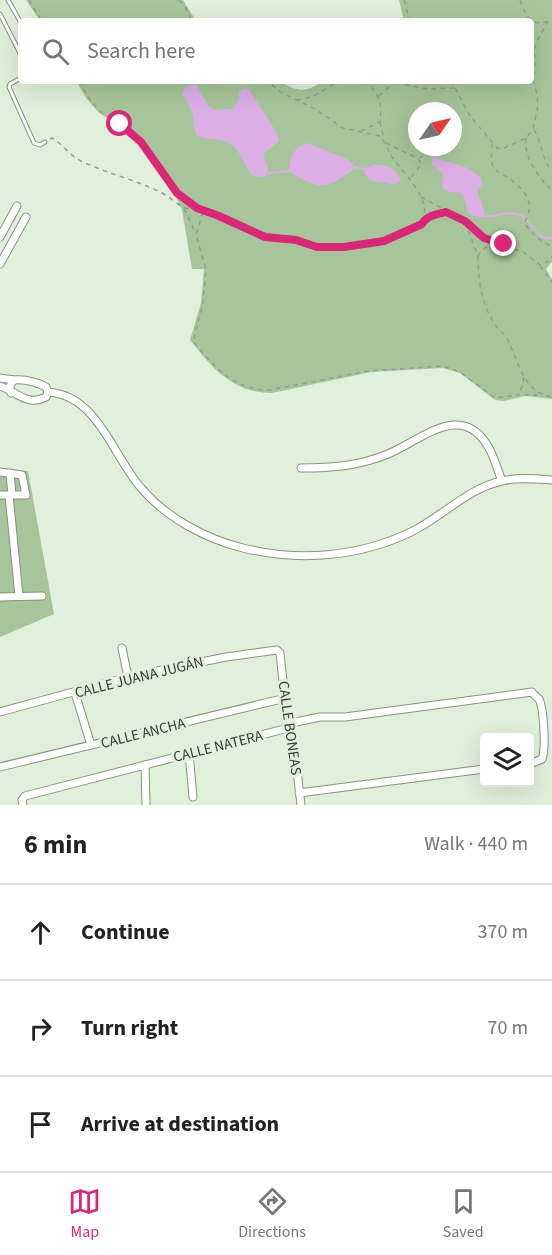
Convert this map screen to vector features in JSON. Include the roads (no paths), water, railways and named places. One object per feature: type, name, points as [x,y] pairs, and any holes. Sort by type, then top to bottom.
[{"type":"street","points":[[0,237],[17,206]]},
{"type":"street","points":[[0,264],[26,217]]},
{"type":"street","points":[[0,378],[37,382],[46,387],[48,392]]},
{"type":"street","points":[[12,393],[9,388],[14,380]]},
{"type":"street","points":[[0,386],[30,400],[40,400],[46,397],[48,392]]},
{"type":"street","points":[[48,392],[57,392],[71,398],[91,415],[141,489],[167,513],[204,534],[243,548],[289,555],[314,556],[350,552],[381,544],[429,522],[482,488],[502,481],[521,478],[552,480]]},
{"type":"street","points":[[301,468],[333,468],[362,464],[449,424],[472,428],[482,437],[491,451],[502,481]]},
{"type":"street","points":[[0,472],[22,475],[26,495],[0,495]]},
{"type":"street","points":[[10,473],[19,596]]},
{"type":"street","points":[[0,596],[42,596]]},
{"type":"street","points":[[122,648],[128,677]]},
{"type":"street","name":"CALLE JUANA JUGÁN","points":[[0,712],[128,677],[226,657],[279,651]]},
{"type":"street","name":"CALLE BONEAS","points":[[279,651],[301,805]]},
{"type":"street","name":"CALLE NATERA","points":[[22,805],[25,796],[320,717],[345,717],[532,692],[539,699],[541,707],[545,752],[542,759],[534,762]]},
{"type":"street","points":[[75,693],[91,745]]},
{"type":"street","name":"CALLE ANCHA","points":[[0,768],[286,698]]},
{"type":"street","points":[[189,753],[193,797]]},
{"type":"street","points":[[145,765],[146,805]]},
{"type":"street","points":[[299,793],[480,770]]},
{"type":"lane","points":[[8,0],[18,18]]},
{"type":"lane","points":[[0,14],[18,49]]},
{"type":"lane","points":[[18,80],[9,87],[34,143],[40,145],[45,142]]},
{"type":"waterway","points":[[354,167],[365,169]]},
{"type":"waterway","points":[[268,173],[289,171]]},
{"type":"waterway","points":[[484,216],[517,214],[526,219],[542,237],[552,238]]}]
